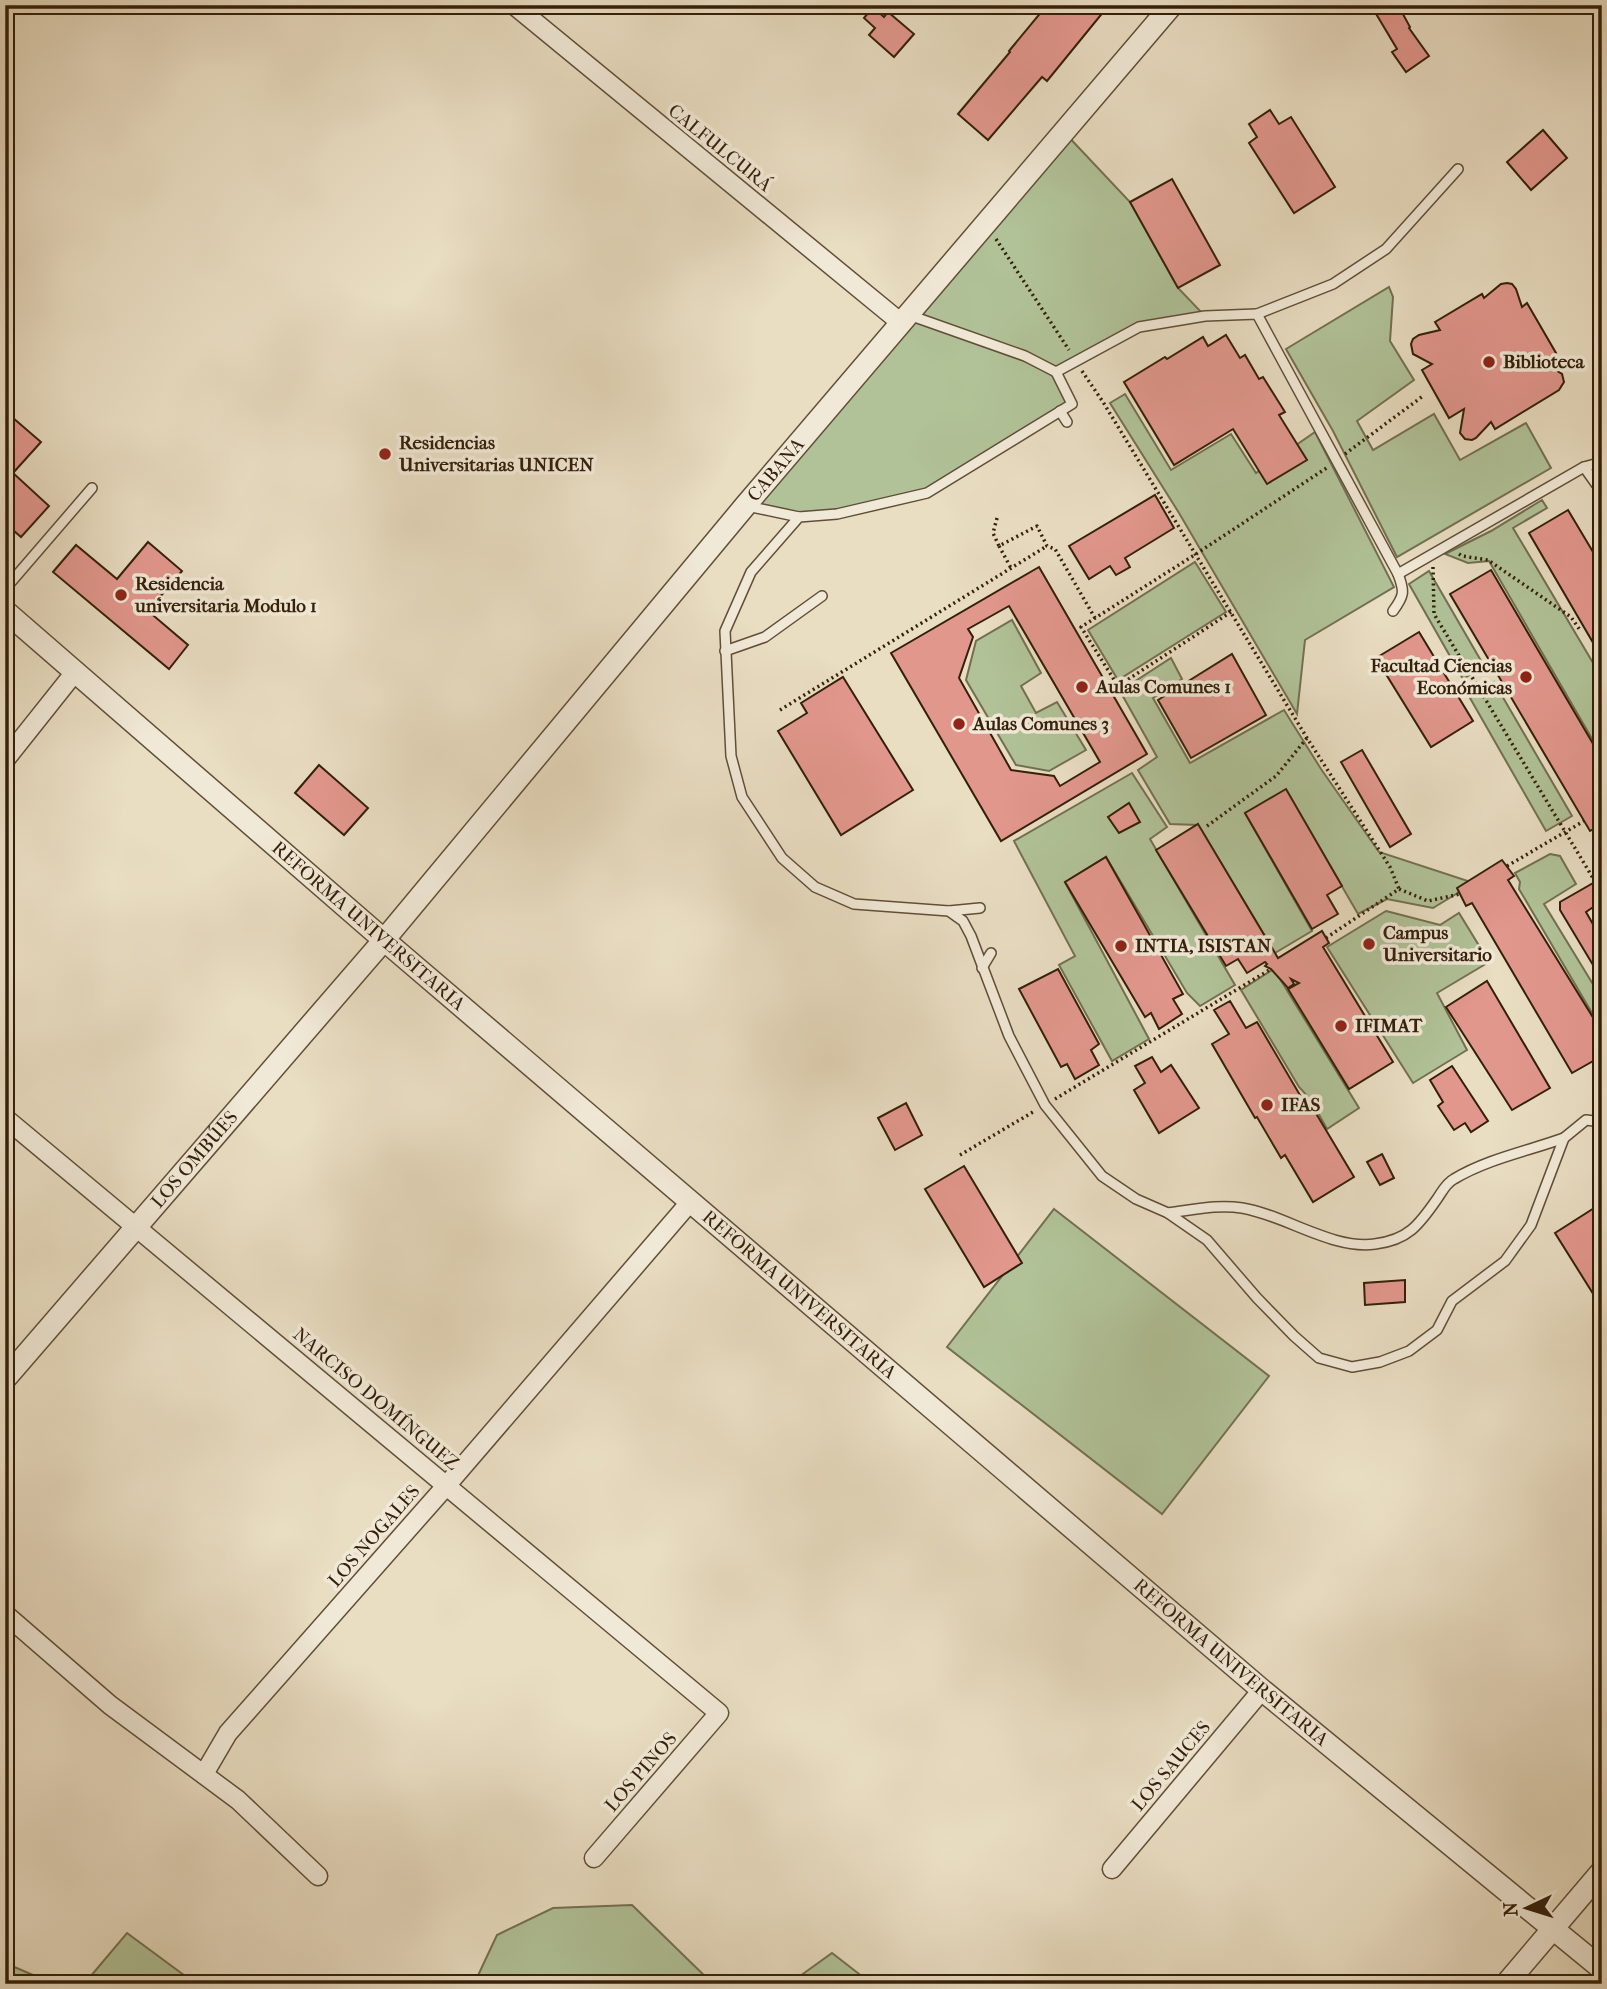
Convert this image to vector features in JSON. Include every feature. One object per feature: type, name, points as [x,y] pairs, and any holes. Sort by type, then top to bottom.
[{"type":"street","name":"CALFULCURÁ","points":[[514,5],[904,319]]},
{"type":"street","name":"CABANA","points":[[384,940],[745,506],[1172,5]]},
{"type":"street","name":"REFORMA UNIVERSITARIA","points":[[5,611],[384,940],[1262,1690],[1602,1969]]},
{"type":"street","points":[[5,760],[75,672]]},
{"type":"street","name":"LOS OMBÚES","points":[[5,1379],[384,940]]},
{"type":"street","name":"NARCISO DOMÍNGUEZ","points":[[5,1118],[719,1713]]},
{"type":"street","name":"LOS NOGALES","points":[[204,1774],[228,1733],[446,1486],[691,1201]]},
{"type":"street","points":[[5,1614],[110,1705],[238,1800],[318,1876]]},
{"type":"street","name":"LOS SAUCES","points":[[1112,1869],[1262,1690]]},
{"type":"street","name":"LOS PINOS","points":[[594,1858],[719,1713]]},
{"type":"street","points":[[1506,1984],[1602,1871]]},
{"type":"lane","points":[[1056,372],[1139,327],[1205,316],[1257,314],[1333,284],[1386,249],[1458,169]]},
{"type":"lane","points":[[1257,314],[1398,574],[1403,587],[1402,598],[1393,611]]},
{"type":"lane","points":[[745,506],[799,517],[838,514],[927,493],[970,472],[1072,404],[1056,372],[1025,356],[904,319]]},
{"type":"lane","points":[[1060,411],[1066,422]]},
{"type":"lane","points":[[1398,574],[1584,467],[1602,462]]},
{"type":"lane","points":[[1584,467],[1596,484]]},
{"type":"lane","points":[[5,589],[92,488]]},
{"type":"lane","points":[[799,517],[751,572],[725,631],[731,756],[742,797],[782,858],[815,887],[854,904],[949,911],[980,908]]},
{"type":"lane","points":[[726,651],[765,637],[822,596]]},
{"type":"lane","points":[[949,911],[963,921],[971,936],[1009,1036],[1045,1105],[1102,1176],[1136,1199],[1168,1213],[1207,1241],[1257,1298],[1319,1357],[1352,1367],[1381,1362],[1409,1351],[1437,1329],[1452,1301],[1505,1261],[1531,1225],[1564,1138]]},
{"type":"lane","points":[[982,968],[991,953]]},
{"type":"lane","points":[[1168,1213],[1221,1206],[1245,1208],[1350,1244],[1374,1244],[1398,1238],[1413,1230],[1450,1181],[1475,1168],[1564,1138],[1586,1120],[1602,1122]]},
{"type":"path","points":[[986,223],[1103,402],[1307,738],[1390,867],[1399,889],[1428,901],[1460,894]]},
{"type":"path","points":[[1231,612],[1118,686],[1081,627],[1196,555],[1337,460],[1423,396]]},
{"type":"path","points":[[997,518],[993,533],[1011,568]]},
{"type":"path","points":[[999,546],[1037,526],[1047,545],[1055,550],[1095,618]]},
{"type":"path","points":[[780,710],[1047,545]]},
{"type":"path","points":[[1450,545],[1462,556],[1488,560],[1571,617],[1580,630]]},
{"type":"path","points":[[1432,555],[1434,614],[1602,892]]},
{"type":"path","points":[[1207,826],[1276,776],[1307,738]]},
{"type":"path","points":[[1507,866],[1584,821]]},
{"type":"path","points":[[1326,938],[1399,889]]},
{"type":"path","points":[[960,1155],[1271,969]]},
{"type":"green space","points":[[1064,132],[1130,202],[1178,288],[1205,316],[1139,328],[1056,372],[933,325],[1055,373],[1072,404],[927,493],[799,517],[745,506]]},
{"type":"green space","points":[[1389,287],[1393,297],[1390,341],[1414,380],[1357,421],[1373,450],[1434,414],[1460,460],[1526,423],[1551,468],[1397,557],[1333,431],[1286,349]]},
{"type":"green space","points":[[1125,394],[1171,470],[1231,434],[1256,473],[1315,432],[1394,587],[1305,640],[1297,714],[1179,513],[1110,403]]},
{"type":"green space","points":[[1542,500],[1547,508],[1513,528],[1602,678],[1602,756],[1489,561],[1468,563],[1445,554],[1491,531]]},
{"type":"green space","points":[[1195,562],[1226,612],[1118,680],[1088,630]]},
{"type":"green space","points":[[1429,571],[1484,666],[1463,679],[1409,584]]},
{"type":"green space","points":[[1012,620],[1041,673],[1021,686],[1036,713],[1057,702],[1086,750],[1049,771],[1016,765],[966,680],[976,641]]},
{"type":"green space","points":[[1171,658],[1182,679],[1153,698],[1190,763],[1284,710],[1379,852],[1474,883],[1433,908],[1387,899],[1358,914],[1286,790],[1245,813],[1312,931],[1275,953],[1198,825],[1170,824],[1138,770],[1157,757],[1120,691]]},
{"type":"green space","points":[[1494,682],[1572,816],[1546,831],[1470,698]]},
{"type":"green space","points":[[1132,773],[1167,827],[1150,839],[1235,985],[1200,1006],[1187,993],[1106,857],[1065,882],[1149,1039],[1112,1061],[1059,965],[1075,956],[1014,841]]},
{"type":"green space","points":[[1550,854],[1560,856],[1576,884],[1544,904],[1602,999],[1602,1030],[1519,889],[1520,882],[1515,873]]},
{"type":"green space","points":[[1386,911],[1440,925],[1459,913],[1489,962],[1437,993],[1467,1050],[1413,1083],[1327,947]]},
{"type":"green space","points":[[1272,970],[1359,1108],[1327,1129],[1241,990]]},
{"type":"green space","points":[[1054,1209],[1269,1376],[1162,1514],[947,1347]]},
{"type":"green space","points":[[632,1905],[713,1984],[474,1984],[497,1935],[553,1908]]},
{"type":"green space","points":[[127,1933],[196,1984],[84,1984]]},
{"type":"green space","points":[[832,1953],[872,1984],[789,1984]]},
{"type":"green space","points":[[5,1963],[54,1984],[5,1984]]},
{"type":"building","points":[[1047,5],[1109,5],[1047,81],[1042,77],[988,140],[958,114]]},
{"type":"building","points":[[1387,5],[1398,5],[1409,28],[1429,56],[1406,72],[1392,52],[1397,49],[1375,12]]},
{"type":"building","points":[[873,7],[884,17],[888,12],[914,34],[894,57],[869,35],[875,28],[864,18]]},
{"type":"building","points":[[1270,110],[1279,124],[1291,117],[1335,187],[1294,213],[1249,143],[1257,137],[1249,124]]},
{"type":"building","points":[[1543,130],[1567,158],[1531,190],[1507,162]]},
{"type":"building","points":[[1172,179],[1220,265],[1178,288],[1130,202]]},
{"type":"building","name":"Biblioteca","points":[[1507,283],[1516,289],[1522,307],[1527,303],[1556,353],[1542,362],[1562,374],[1564,382],[1559,390],[1495,429],[1491,422],[1476,438],[1465,439],[1460,433],[1464,409],[1449,418],[1422,370],[1432,364],[1413,354],[1411,344],[1419,335],[1440,330],[1435,322],[1482,294],[1484,298],[1501,284]]},
{"type":"building","points":[[1226,335],[1240,358],[1245,355],[1259,379],[1263,377],[1285,412],[1279,415],[1307,460],[1267,484],[1233,429],[1174,465],[1124,382],[1203,337],[1208,346]]},
{"type":"building","points":[[5,411],[41,442],[13,473],[49,506],[21,537],[5,523]]},
{"type":"building","points":[[1155,495],[1174,528],[1125,558],[1130,567],[1116,575],[1110,566],[1089,579],[1069,546]]},
{"type":"building","points":[[1568,510],[1602,567],[1602,658],[1529,533]]},
{"type":"building","name":"Residencia universitaria Modulo 1","points":[[148,542],[182,571],[148,611],[188,645],[169,669],[53,572],[76,545],[117,579]]},
{"type":"building","points":[[1039,567],[1147,754],[1001,841],[891,653]],"holes":[[[1009,606],[1100,762],[1060,786],[1054,776],[1011,770],[959,678],[973,637],[968,629]]]},
{"type":"building","name":"Facultad Ciencias Económicas","points":[[1491,570],[1602,759],[1602,824],[1590,831],[1450,594]]},
{"type":"building","points":[[1419,632],[1473,721],[1431,747],[1376,658]]},
{"type":"building","points":[[1232,654],[1266,715],[1191,758],[1158,700]]},
{"type":"building","points":[[843,677],[913,790],[841,835],[778,731],[807,713],[801,703]]},
{"type":"building","points":[[1362,750],[1411,834],[1390,847],[1341,762]]},
{"type":"building","points":[[319,765],[368,808],[344,835],[295,793]]},
{"type":"building","points":[[1286,789],[1342,886],[1327,895],[1338,914],[1312,929],[1245,813]]},
{"type":"building","points":[[1129,803],[1140,822],[1119,833],[1108,817]]},
{"type":"building","points":[[1198,824],[1278,958],[1322,931],[1329,943],[1323,947],[1393,1062],[1349,1089],[1288,989],[1299,983],[1291,979],[1294,984],[1288,988],[1265,966],[1265,962],[1247,973],[1238,959],[1226,966],[1156,850]]},
{"type":"building","name":"INTIA, ISISTAN","points":[[1106,857],[1183,994],[1173,999],[1182,1014],[1159,1029],[1151,1013],[1145,1017],[1065,882]]},
{"type":"building","points":[[1502,860],[1514,876],[1508,880],[1602,1032],[1602,1056],[1572,1073],[1472,903],[1466,906],[1457,888]]},
{"type":"building","points":[[1602,878],[1602,901],[1586,912],[1602,940],[1602,980],[1560,910],[1560,902]]},
{"type":"building","points":[[1058,969],[1099,1044],[1091,1050],[1099,1065],[1075,1079],[1067,1064],[1061,1067],[1019,989]]},
{"type":"building","points":[[1487,981],[1550,1088],[1512,1110],[1446,1007]]},
{"type":"building","name":"IFAS","points":[[1230,1001],[1246,1028],[1257,1022],[1304,1102],[1308,1100],[1354,1177],[1313,1202],[1285,1155],[1281,1158],[1257,1117],[1255,1118],[1212,1044],[1229,1034],[1214,1010]]},
{"type":"building","points":[[1152,1057],[1161,1072],[1171,1065],[1199,1108],[1159,1133],[1134,1090],[1145,1083],[1135,1066]]},
{"type":"building","points":[[1452,1066],[1488,1121],[1471,1132],[1465,1123],[1454,1130],[1438,1106],[1443,1102],[1430,1080]]},
{"type":"building","points":[[906,1103],[922,1135],[895,1150],[878,1118]]},
{"type":"building","points":[[1382,1154],[1394,1178],[1380,1185],[1367,1162]]},
{"type":"building","points":[[964,1166],[1022,1263],[984,1287],[925,1189]]},
{"type":"building","points":[[1602,1203],[1602,1308],[1555,1233]]},
{"type":"building","points":[[1405,1280],[1405,1302],[1365,1305],[1364,1283]]},
{"type":"place","name":"Biblioteca","points":[[1489,362]]},
{"type":"place","name":"Residencias Universitarias UNICEN","points":[[385,454]]},
{"type":"place","name":"Residencia universitaria Modulo 1","points":[[121,595]]},
{"type":"place","name":"Facultad Ciencias Económicas","points":[[1526,677]]},
{"type":"place","name":"Aulas Comunes 1","points":[[1082,687]]},
{"type":"place","name":"Aulas Comunes 3","points":[[959,724]]},
{"type":"place","name":"Campus Universitario","points":[[1369,944]]},
{"type":"place","name":"INTIA, ISISTAN","points":[[1121,946]]},
{"type":"place","name":"IFIMAT","points":[[1341,1026]]},
{"type":"place","name":"IFAS","points":[[1267,1105]]}]
